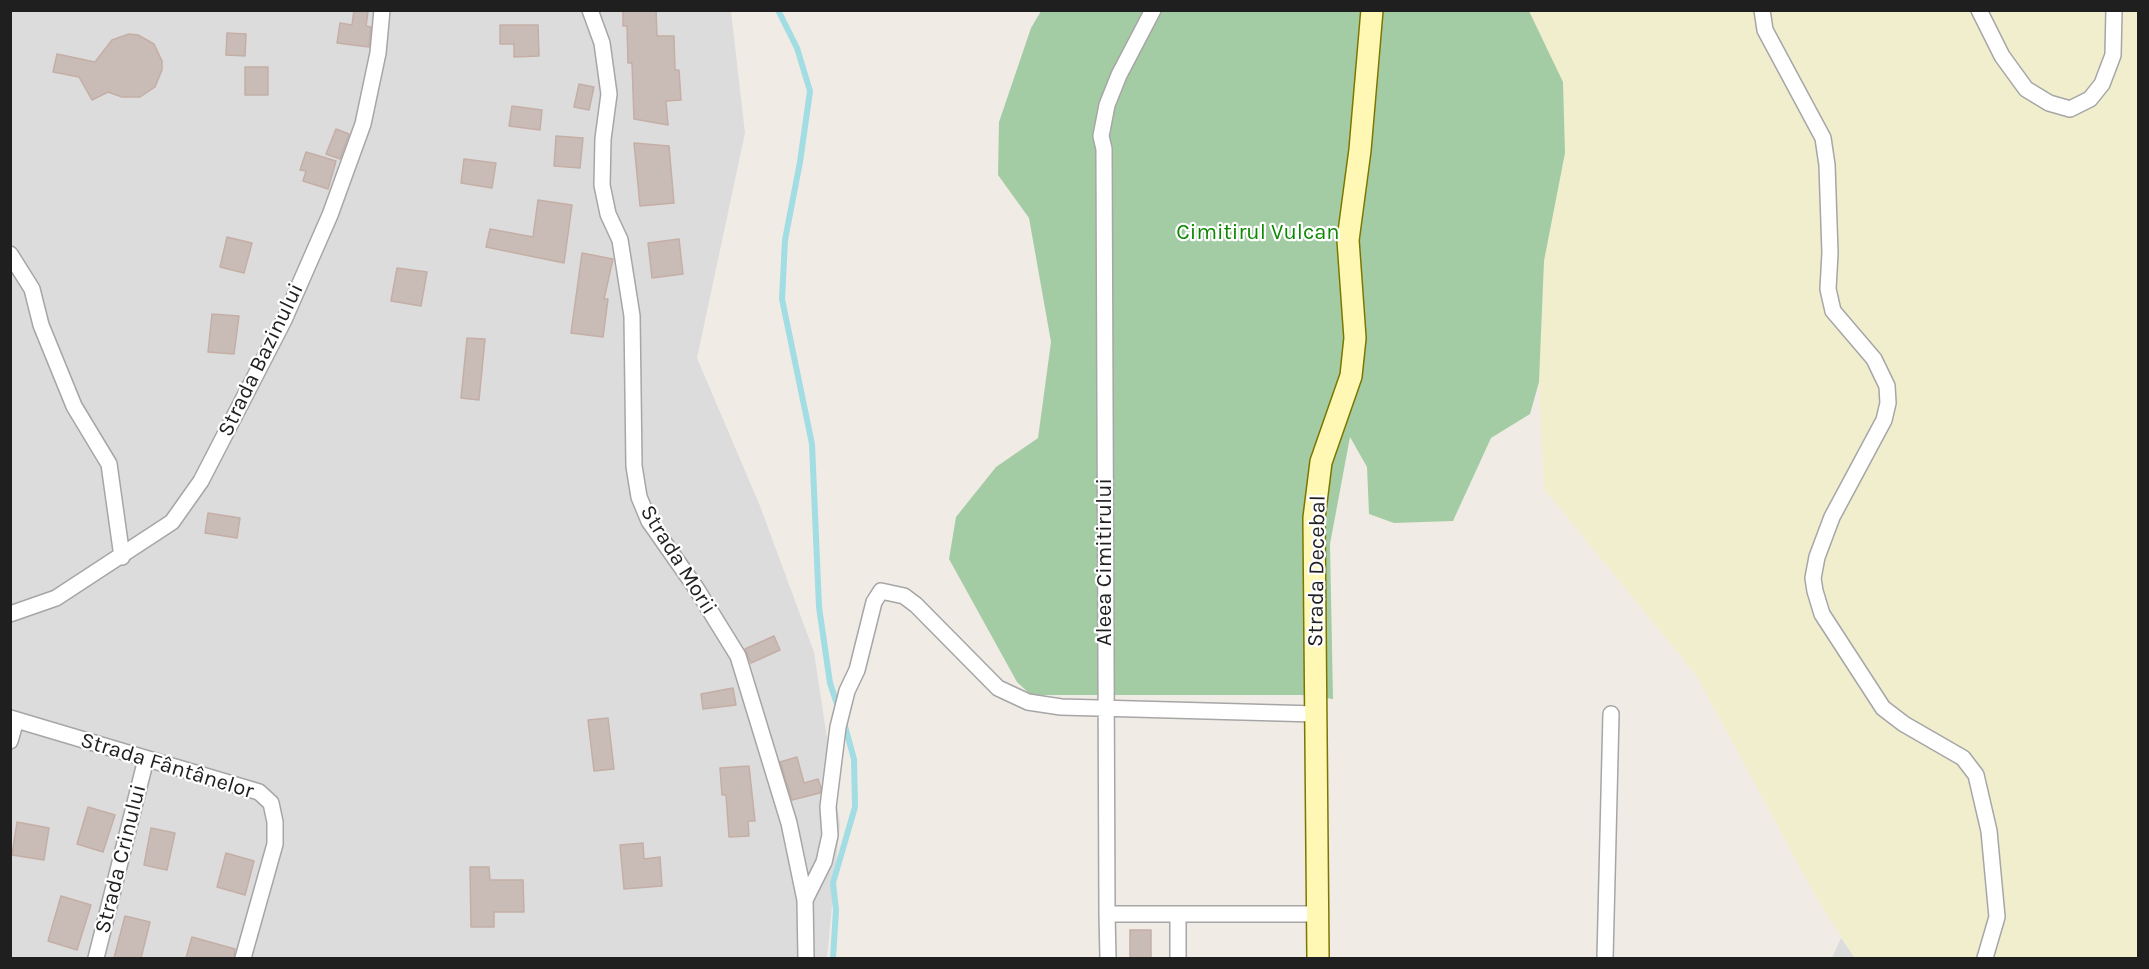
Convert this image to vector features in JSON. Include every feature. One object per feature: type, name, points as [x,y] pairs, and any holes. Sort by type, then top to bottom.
[{"type":"street","name":"Strada Bazinului","points":[[10,614],[56,598],[122,557],[172,522],[201,481],[284,320],[330,215],[363,124],[378,53],[382,10]]},
{"type":"street","name":"Strada Morii","points":[[590,10],[602,43],[609,94],[603,139],[602,185],[608,214],[620,240],[632,316],[634,466],[639,497],[649,521],[696,588],[738,656],[789,823],[805,900],[807,958]]},
{"type":"street","name":"Aleea Cimitirului","points":[[1108,958],[1104,150],[1101,136],[1107,105],[1119,75],[1153,10]]},
{"type":"street","name":"Strada Decebal","points":[[1318,958],[1314,518],[1321,462],[1351,376],[1355,338],[1348,240],[1360,150],[1372,10]]},
{"type":"street","points":[[1762,10],[1765,30],[1823,138],[1829,231],[1828,289],[1833,310],[1874,359],[1887,386],[1888,403],[1884,420],[1833,518],[1817,558],[1813,578],[1815,591],[1822,614],[1883,708],[1904,724],[1963,758],[1976,775],[1989,831],[1997,917],[1985,958]]},
{"type":"street","points":[[1979,10],[2002,56],[2026,88],[2049,103],[2070,109],[2090,99],[2102,84],[2113,55],[2114,10]]},
{"type":"street","points":[[10,254],[32,289],[41,325],[74,406],[109,464],[122,557]]},
{"type":"street","points":[[805,900],[824,862],[830,835],[828,807],[838,727],[847,691],[857,670],[874,602],[881,591],[904,596],[916,604],[998,688],[1013,697],[1061,707],[1316,714]]},
{"type":"street","points":[[1605,958],[1611,714]]},
{"type":"street","points":[[10,741],[13,719]]},
{"type":"street","name":"Strada Fântânelor","points":[[13,719],[259,792],[271,803],[275,822],[274,844],[243,958]]},
{"type":"street","name":"Strada Crinului","points":[[96,958],[146,759]]},
{"type":"street","points":[[1107,914],[1318,914]]},
{"type":"street","points":[[1178,914],[1178,958]]},
{"type":"shaded area","points":[[10,11],[731,11],[745,133],[697,358],[760,506],[814,652],[840,824],[827,958],[11,958]]},
{"type":"shaded area","points":[[1529,11],[2138,11],[2138,958],[1855,958],[1816,897],[1696,675],[1544,489],[1539,382],[1544,261],[1565,153],[1563,82]]},
{"type":"shaded area","points":[[1841,938],[1855,958],[1832,958]]},
{"type":"green space","name":"Cimitirul Vulcan","points":[[1041,11],[1529,11],[1563,82],[1565,153],[1544,261],[1539,382],[1530,414],[1491,438],[1453,521],[1394,523],[1369,514],[1367,467],[1350,437],[1330,544],[1333,699],[1301,695],[1031,695],[1017,682],[949,559],[956,517],[996,467],[1038,438],[1051,342],[1029,218],[998,175],[999,122],[1031,28]]},
{"type":"building","points":[[354,10],[368,12],[366,26],[371,27],[369,47],[337,43],[340,23],[352,25]]},
{"type":"building","points":[[623,10],[656,10],[657,36],[674,36],[675,70],[679,70],[681,100],[666,101],[668,125],[634,119],[632,63],[628,63],[627,26],[623,26]]},
{"type":"building","points":[[500,25],[538,25],[539,56],[514,57],[514,44],[500,44]]},
{"type":"building","points":[[227,33],[246,34],[245,56],[226,55]]},
{"type":"building","points":[[129,34],[138,35],[154,44],[162,61],[162,70],[155,87],[140,97],[122,97],[108,92],[92,100],[79,77],[53,72],[57,54],[95,62],[112,40]]},
{"type":"building","points":[[245,67],[268,67],[268,95],[245,95]]},
{"type":"building","points":[[579,84],[594,87],[589,110],[574,107]]},
{"type":"building","points":[[512,106],[542,110],[540,130],[509,126]]},
{"type":"building","points":[[336,129],[349,134],[340,159],[326,154]]},
{"type":"building","points":[[556,136],[583,138],[580,168],[554,166]]},
{"type":"building","points":[[634,143],[669,146],[674,203],[640,206]]},
{"type":"building","points":[[306,152],[336,161],[328,189],[303,181],[306,171],[300,170]]},
{"type":"building","points":[[464,159],[496,163],[492,188],[461,183]]},
{"type":"building","points":[[538,200],[572,205],[564,263],[486,247],[490,229],[533,237]]},
{"type":"building","points":[[227,237],[252,243],[244,273],[220,267]]},
{"type":"building","points":[[679,239],[683,274],[652,278],[648,243]]},
{"type":"building","points":[[582,253],[613,259],[604,299],[608,299],[603,337],[571,333]]},
{"type":"building","points":[[397,268],[427,272],[421,306],[391,301]]},
{"type":"building","points":[[212,314],[239,316],[234,354],[208,352]]},
{"type":"building","points":[[467,338],[485,339],[479,400],[461,398]]},
{"type":"building","points":[[208,513],[240,518],[237,538],[205,533]]},
{"type":"building","points":[[774,636],[780,650],[751,663],[745,649]]},
{"type":"building","points":[[733,688],[736,705],[703,709],[701,694]]},
{"type":"building","points":[[608,718],[614,769],[594,771],[588,720]]},
{"type":"building","points":[[797,757],[804,783],[818,779],[821,788],[820,793],[792,800],[780,762]]},
{"type":"building","points":[[749,766],[755,821],[748,821],[749,836],[729,837],[726,795],[722,795],[720,768]]},
{"type":"building","points":[[88,807],[115,815],[103,852],[77,844]]},
{"type":"building","points":[[17,822],[49,828],[44,860],[12,855]]},
{"type":"building","points":[[151,828],[175,833],[167,870],[144,865]]},
{"type":"building","points":[[643,843],[644,859],[660,857],[662,886],[624,889],[620,845]]},
{"type":"building","points":[[226,853],[254,861],[245,895],[217,887]]},
{"type":"building","points":[[470,867],[489,867],[490,880],[523,880],[524,912],[494,912],[494,927],[471,927]]},
{"type":"building","points":[[61,896],[91,905],[77,950],[48,941]]},
{"type":"building","points":[[125,916],[150,922],[141,958],[114,958]]},
{"type":"building","points":[[1130,930],[1151,930],[1151,958],[1130,958]]},
{"type":"building","points":[[192,937],[235,949],[234,958],[186,958]]},
{"type":"waterway","points":[[778,10],[797,48],[810,91],[800,162],[785,240],[782,299],[812,444],[819,607],[830,683],[838,707]]},
{"type":"waterway","points":[[833,958],[836,910],[833,883],[855,807],[854,759],[843,719]]}]
